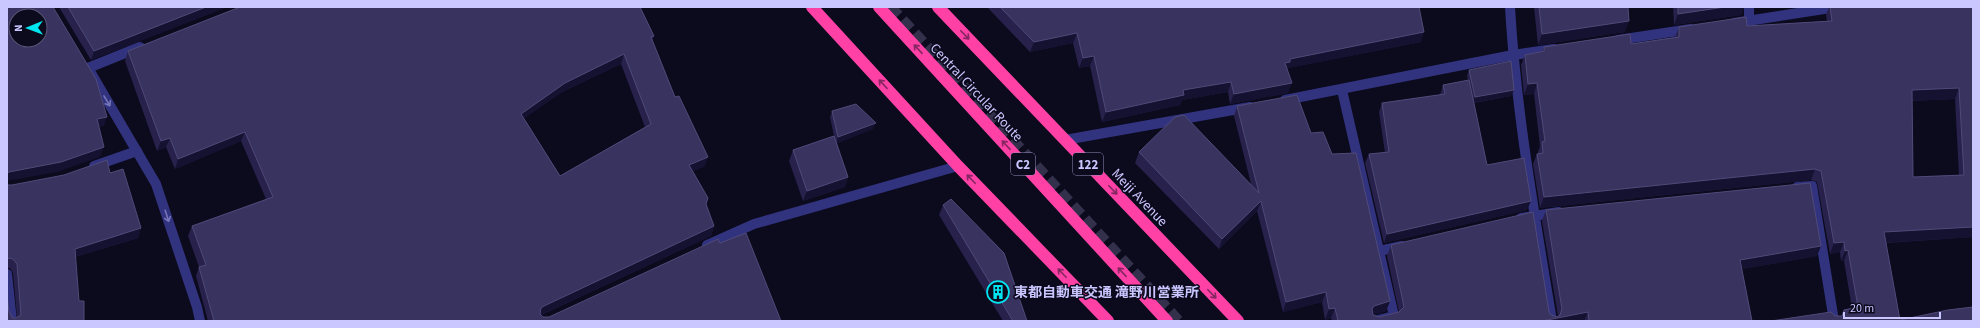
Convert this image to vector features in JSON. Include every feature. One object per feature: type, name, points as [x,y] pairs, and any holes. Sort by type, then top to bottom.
[{"type":"highway","points":[[812,7],[958,166],[1108,321]]},
{"type":"highway","name":"Central Circular Route","points":[[879,7],[1167,321]]},
{"type":"highway","name":"Meiji Avenue","points":[[938,7],[1238,321]]},
{"type":"street","points":[[1510,7],[1513,55],[1535,215],[1552,321]]},
{"type":"street","points":[[1749,7],[1749,20]]},
{"type":"street","points":[[1726,24],[1837,7]]},
{"type":"street","points":[[1608,41],[1702,27]]},
{"type":"street","points":[[152,43],[86,64],[156,184],[197,307],[200,321]]},
{"type":"street","points":[[1273,103],[1513,55],[1568,47]]},
{"type":"street","points":[[1342,90],[1394,316],[1374,321]]},
{"type":"street","points":[[1065,140],[1258,105]]},
{"type":"street","points":[[87,168],[137,151]]},
{"type":"street","points":[[699,249],[754,224],[958,166]]},
{"type":"street","points":[[1788,188],[1812,186],[1834,321]]},
{"type":"street","points":[[1513,220],[1535,215],[1567,211]]},
{"type":"street","points":[[1379,251],[1409,244]]},
{"type":"street","points":[[7,274],[12,321]]},
{"type":"building","points":[[7,7],[53,7],[96,79],[107,117],[97,119],[104,147],[61,162],[9,172],[7,174]]},
{"type":"building","points":[[68,7],[206,7],[94,51]]},
{"type":"building","points":[[240,7],[640,7],[654,36],[651,37],[675,97],[679,96],[708,157],[689,165],[708,198],[706,204],[714,226],[544,306],[541,308],[540,314],[543,317],[549,317],[718,239],[720,243],[746,233],[781,321],[214,321],[199,267],[206,265],[192,226],[273,197],[245,132],[178,159],[170,138],[161,141],[128,51]],"holes":[[[624,54],[651,124],[560,176],[521,114],[565,83]]]},
{"type":"building","points":[[1000,7],[1419,7],[1424,32],[1290,59],[1290,62],[1285,63],[1292,83],[1234,94],[1231,82],[1183,90],[1184,95],[1106,112],[1094,56],[1083,58],[1077,33],[1034,42]]},
{"type":"building","points":[[1539,7],[1628,7],[1629,21],[1542,34]]},
{"type":"building","points":[[1678,7],[1725,7],[1678,14]]},
{"type":"building","points":[[1830,7],[1973,7],[1973,227],[1884,232],[1900,320],[1948,310],[1973,307],[1973,321],[1771,321],[1831,312],[1835,316],[1842,316],[1844,310],[1858,307],[1848,250],[1845,251],[1844,242],[1834,243],[1821,171],[1815,169],[1544,197],[1537,154],[1543,153],[1542,142],[1545,141],[1537,83],[1528,84],[1525,55],[1544,51],[1544,47],[1630,34],[1631,44],[1679,37],[1679,27],[1746,17],[1747,26],[1832,21]],"holes":[[[1959,88],[1964,175],[1913,177],[1912,90]]]},
{"type":"building","points":[[1511,61],[1514,90],[1475,97],[1469,70]]},
{"type":"building","points":[[1469,80],[1487,165],[1524,158],[1531,201],[1387,234],[1369,154],[1389,152],[1382,103],[1445,94],[1443,85]]},
{"type":"building","points":[[1297,95],[1311,133],[1323,132],[1332,154],[1356,153],[1390,301],[1374,306],[1372,309],[1373,315],[1379,317],[1399,312],[1404,307],[1391,245],[1533,212],[1549,312],[1551,315],[1557,317],[1560,315],[1562,309],[1546,210],[1810,183],[1821,246],[1740,260],[1752,321],[1589,321],[1588,312],[1542,321],[1338,321],[1335,308],[1329,309],[1326,292],[1286,302],[1261,201],[1222,239],[1139,152],[1175,117],[1184,115],[1259,193],[1237,106]]},
{"type":"building","points":[[856,104],[876,123],[838,137],[832,111]]},
{"type":"building","points":[[834,136],[848,177],[807,191],[793,150]]},
{"type":"building","points":[[107,160],[110,173],[123,169],[141,228],[75,249],[79,301],[84,301],[84,321],[7,321],[7,294],[9,312],[13,318],[21,315],[17,264],[13,259],[9,258],[7,260],[7,183],[8,185],[12,185],[64,175]]},
{"type":"building","points":[[951,199],[1004,253],[1027,321],[1013,321],[943,205]]},
{"type":"tunnel","points":[[890,7],[1178,321]]},
{"type":"place","name":"東都自動車交通 滝野川営業所","points":[[998,292]]}]
